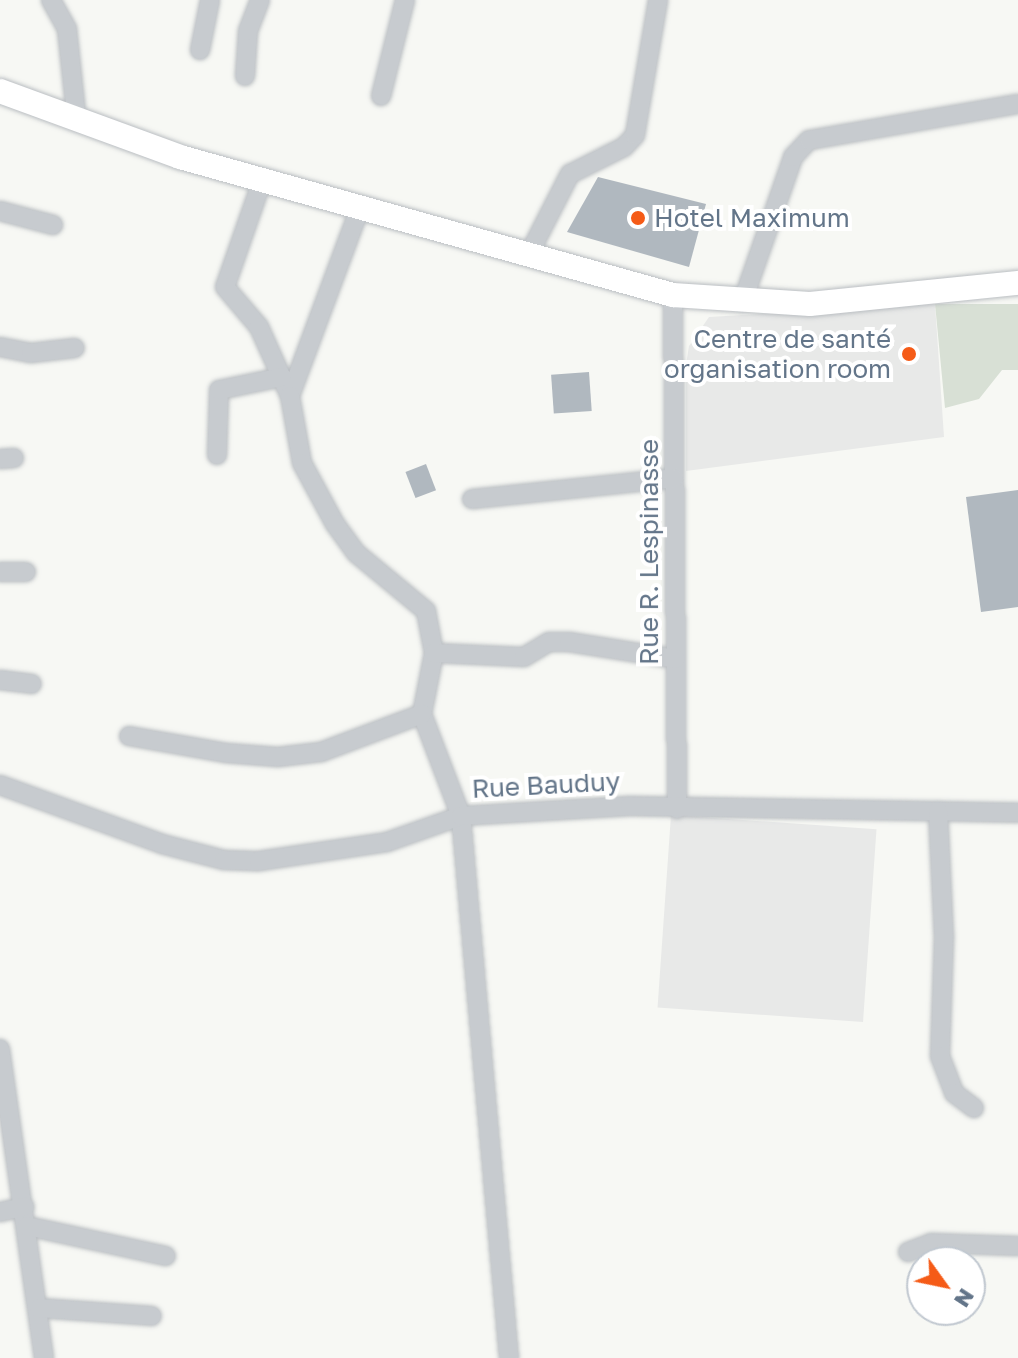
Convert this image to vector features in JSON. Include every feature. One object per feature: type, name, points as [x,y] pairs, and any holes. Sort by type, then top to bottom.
[{"type":"main road","points":[[0,91],[77,122],[262,181],[361,205],[673,295],[742,303],[810,304],[1018,283]]},
{"type":"street","points":[[51,0],[67,29],[77,122]]},
{"type":"street","points":[[200,50],[210,0]]},
{"type":"street","points":[[245,76],[248,31],[260,0]]},
{"type":"street","points":[[381,96],[405,0]]},
{"type":"street","points":[[530,252],[570,174],[624,147],[635,135],[658,0]]},
{"type":"street","points":[[742,303],[793,157],[809,140],[1018,104]]},
{"type":"street","points":[[262,181],[225,287],[259,327],[290,396],[302,463],[335,524],[356,553],[426,611],[434,653],[422,714],[461,816],[509,1358]]},
{"type":"street","points":[[290,396],[361,205]]},
{"type":"street","points":[[0,211],[53,225]]},
{"type":"street","name":"Rue R. Lespinasse","points":[[673,295],[677,809]]},
{"type":"street","points":[[0,347],[31,353],[75,348]]},
{"type":"street","points":[[217,455],[219,390],[282,377]]},
{"type":"street","points":[[472,499],[674,478]]},
{"type":"street","points":[[0,572],[26,572]]},
{"type":"street","points":[[434,653],[524,657],[549,642],[569,642],[676,659]]},
{"type":"street","points":[[0,680],[32,684]]},
{"type":"street","points":[[129,736],[226,753],[278,757],[321,752],[422,714]]},
{"type":"street","name":"Rue Bauduy","points":[[0,785],[162,844],[224,860],[259,861],[387,842],[461,816],[677,809],[1018,813]]},
{"type":"street","points":[[938,811],[944,936],[940,1056],[954,1093],[974,1108]]},
{"type":"street","points":[[0,1049],[44,1358]]},
{"type":"street","points":[[0,1212],[24,1207]]},
{"type":"street","points":[[27,1226],[166,1256]]},
{"type":"street","points":[[923,1246],[931,1243],[1018,1246]]},
{"type":"street","points":[[39,1308],[152,1316]]},
{"type":"shaded area","points":[[935,304],[944,437],[686,471],[686,365],[689,346],[709,317]]},
{"type":"shaded area","points":[[935,304],[1018,304],[1018,370],[1002,370],[979,399],[945,408]]},
{"type":"shaded area","points":[[671,815],[876,829],[863,1022],[658,1008]]},
{"type":"building","name":"Hotel Maximum","points":[[598,177],[706,204],[689,267],[567,232]]},
{"type":"building","points":[[589,372],[592,411],[554,414],[551,375]]},
{"type":"building","points":[[426,464],[436,490],[415,498],[405,472]]},
{"type":"building","points":[[1018,490],[1018,607],[981,612],[966,497]]},
{"type":"place","name":"Hotel Maximum","points":[[638,218]]},
{"type":"place","name":"Centre de santé organisation room","points":[[909,354]]}]
